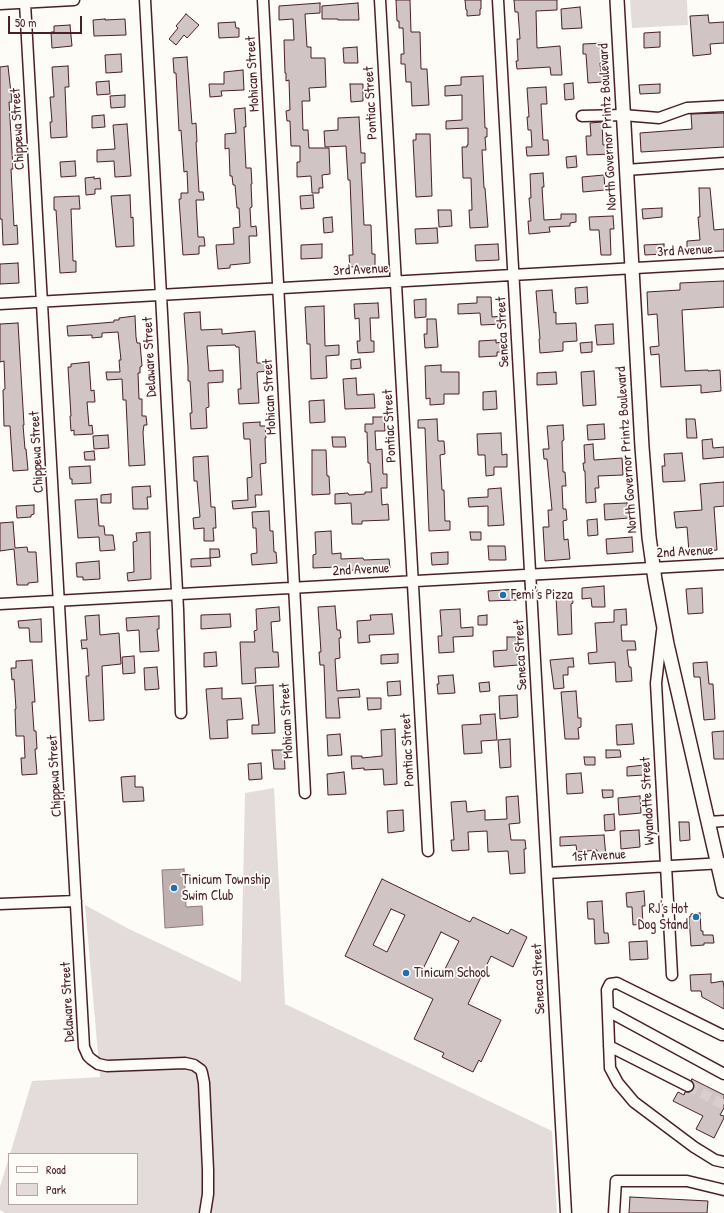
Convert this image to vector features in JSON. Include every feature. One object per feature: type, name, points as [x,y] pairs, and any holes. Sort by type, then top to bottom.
[{"type":"main road","name":"North Governor Printz Boulevard","points":[[617,0],[644,484],[653,568],[681,711],[708,822],[721,863],[724,891]]},
{"type":"street","points":[[0,4],[74,0]]},
{"type":"street","name":"Delaware Street","points":[[145,0],[177,594],[181,713]]},
{"type":"street","name":"Mohican Street","points":[[263,0],[305,793]]},
{"type":"street","name":"Pontiac Street","points":[[380,0],[428,851]]},
{"type":"street","name":"Seneca Street","points":[[498,0],[566,1213]]},
{"type":"street","name":"Chippewa Street","points":[[25,3],[76,901]]},
{"type":"street","points":[[582,116],[623,115],[659,118],[687,108],[724,106]]},
{"type":"street","points":[[626,170],[724,163]]},
{"type":"street","name":"3rd Avenue","points":[[0,304],[724,263]]},
{"type":"street","name":"2nd Avenue","points":[[0,604],[724,564]]},
{"type":"street","name":"Wyandotte Street","points":[[663,625],[656,683],[672,975]]},
{"type":"street","points":[[708,822],[724,821]]},
{"type":"street","name":"1st Avenue","points":[[547,873],[721,863]]},
{"type":"street","points":[[0,904],[76,901]]},
{"type":"street","name":"Delaware Street","points":[[76,901],[84,1047],[88,1056],[98,1064],[106,1066],[180,1063],[197,1067],[202,1073],[204,1083],[208,1170],[208,1194],[205,1213]]},
{"type":"street","points":[[724,1035],[617,983],[610,984],[607,990],[610,1068],[618,1083],[634,1102],[694,1147],[716,1160],[724,1162]]},
{"type":"street","points":[[608,1011],[724,1074]]},
{"type":"street","points":[[609,1046],[688,1086]]},
{"type":"street","points":[[614,1213],[616,1181],[687,1181],[724,1190]]},
{"type":"green space","points":[[630,0],[687,0],[688,25],[632,28]]},
{"type":"green space","points":[[274,788],[285,1004],[552,1131],[557,1213],[5,1213],[0,1210],[0,1187],[8,1160],[8,1205],[138,1205],[138,1153],[10,1153],[32,1081],[100,1077],[85,905],[127,928],[241,982],[245,793]]},
{"type":"shaded area","name":"Tinicum Township Swim Club","points":[[184,869],[186,907],[202,906],[203,925],[165,928],[162,870]]},
{"type":"building","points":[[396,0],[410,0],[411,32],[420,32],[421,69],[427,69],[429,105],[412,106],[411,82],[406,82],[405,64],[401,64],[401,54],[404,54],[403,28],[399,28],[399,21],[397,21]]},
{"type":"building","points":[[465,0],[481,0],[480,15],[467,16]]},
{"type":"building","points":[[514,0],[557,0],[557,10],[536,11],[537,48],[560,46],[562,75],[551,75],[550,67],[517,69],[517,39],[520,39],[518,12],[515,12]]},
{"type":"building","points":[[320,3],[320,13],[305,14],[307,47],[311,47],[311,58],[325,58],[326,87],[309,88],[310,101],[302,101],[303,130],[308,130],[309,148],[329,148],[330,174],[322,175],[323,188],[319,188],[319,193],[312,193],[311,176],[297,177],[297,162],[300,162],[300,146],[291,146],[290,121],[287,121],[286,111],[290,110],[289,80],[286,81],[285,73],[284,40],[294,40],[293,19],[279,20],[279,6]]},
{"type":"building","points":[[358,3],[359,20],[322,19],[322,6]]},
{"type":"building","points":[[580,7],[582,28],[562,29],[561,9]]},
{"type":"building","points":[[186,14],[199,25],[187,38],[184,35],[176,45],[169,39],[178,28],[176,26]]},
{"type":"building","points":[[708,15],[709,23],[724,22],[724,43],[710,44],[711,54],[693,56],[690,16]]},
{"type":"building","points":[[125,19],[126,35],[94,36],[93,20]]},
{"type":"building","points":[[235,22],[236,28],[239,28],[239,37],[219,38],[218,23]]},
{"type":"building","points":[[70,25],[72,46],[52,48],[51,32],[54,32],[54,26]]},
{"type":"building","points":[[660,32],[660,47],[644,48],[644,33]]},
{"type":"building","points":[[605,43],[606,63],[600,63],[602,82],[588,83],[586,54],[583,54],[583,44]]},
{"type":"building","points":[[357,47],[358,63],[344,63],[343,48]]},
{"type":"building","points":[[121,54],[122,72],[106,73],[105,55]]},
{"type":"building","points":[[187,57],[192,124],[196,123],[199,192],[203,192],[204,200],[196,200],[198,237],[204,237],[205,246],[199,246],[199,254],[183,255],[179,199],[181,199],[181,193],[188,193],[187,171],[184,172],[181,130],[179,131],[176,73],[174,73],[173,58]]},
{"type":"building","points":[[8,66],[12,102],[9,102],[13,169],[11,169],[14,226],[17,225],[18,244],[3,245],[2,219],[0,219],[0,67]]},
{"type":"building","points":[[68,66],[69,87],[65,87],[67,137],[51,138],[50,122],[52,122],[50,97],[54,97],[52,67]]},
{"type":"building","points":[[243,70],[244,90],[221,91],[222,96],[210,97],[209,84],[224,84],[224,72]]},
{"type":"building","points":[[483,76],[485,128],[487,128],[487,137],[485,137],[486,150],[482,150],[488,227],[470,228],[469,210],[472,210],[471,178],[463,178],[462,147],[467,147],[468,145],[468,128],[446,129],[446,121],[462,120],[462,95],[445,96],[445,86],[461,85],[461,77]]},
{"type":"building","points":[[109,81],[110,94],[97,95],[96,82]]},
{"type":"building","points":[[573,83],[574,99],[565,100],[564,84]]},
{"type":"building","points":[[350,84],[363,84],[363,101],[351,102]]},
{"type":"building","points":[[660,84],[660,93],[640,94],[639,85]]},
{"type":"building","points":[[546,87],[547,104],[541,104],[543,140],[548,140],[549,155],[527,156],[526,147],[532,147],[531,130],[528,130],[527,117],[529,117],[527,88]]},
{"type":"building","points":[[125,95],[125,107],[111,108],[110,96]]},
{"type":"building","points":[[245,108],[246,127],[244,127],[246,168],[251,168],[252,184],[252,207],[250,208],[251,227],[256,226],[257,236],[249,236],[250,263],[230,265],[230,268],[218,269],[216,245],[234,244],[233,228],[240,227],[239,208],[237,208],[235,185],[233,185],[232,176],[230,176],[229,148],[225,149],[225,134],[236,133],[234,109]]},
{"type":"building","points":[[724,113],[724,147],[641,152],[640,133],[692,129],[691,114]]},
{"type":"building","points":[[104,115],[105,127],[92,128],[92,116]]},
{"type":"building","points":[[359,117],[361,153],[365,153],[365,163],[361,163],[364,225],[371,225],[372,254],[375,254],[375,266],[350,267],[349,255],[353,255],[350,180],[348,180],[346,146],[325,147],[324,131],[338,130],[338,118]]},
{"type":"building","points":[[602,122],[603,145],[610,145],[611,154],[587,155],[586,136],[591,136],[590,123]]},
{"type":"building","points":[[127,124],[131,176],[115,177],[114,161],[97,162],[97,150],[115,149],[113,125]]},
{"type":"building","points":[[416,134],[430,134],[432,196],[416,197],[413,140],[416,140]]},
{"type":"building","points":[[576,156],[577,167],[567,168],[566,157]]},
{"type":"building","points":[[75,161],[76,176],[61,177],[60,162]]},
{"type":"building","points":[[543,173],[544,187],[542,187],[544,220],[561,219],[561,214],[576,214],[576,222],[570,223],[570,226],[549,227],[550,232],[529,234],[528,221],[531,221],[529,198],[531,198],[530,174]]},
{"type":"building","points":[[604,175],[605,190],[583,192],[582,177]]},
{"type":"building","points":[[94,177],[94,179],[100,178],[101,189],[95,189],[95,194],[86,195],[85,178]]},
{"type":"building","points":[[699,188],[710,188],[714,230],[724,229],[724,251],[687,252],[687,241],[700,240],[698,217],[700,217]]},
{"type":"building","points":[[130,195],[131,218],[133,217],[134,246],[116,247],[111,196]]},
{"type":"building","points":[[313,195],[314,208],[301,209],[300,196]]},
{"type":"building","points":[[79,196],[80,209],[71,209],[73,261],[76,261],[76,272],[60,273],[54,197]]},
{"type":"building","points":[[662,208],[662,217],[643,219],[642,209]]},
{"type":"building","points":[[438,210],[451,210],[452,226],[439,227]]},
{"type":"building","points":[[613,216],[614,229],[610,229],[611,255],[601,255],[599,230],[590,230],[589,217]]},
{"type":"building","points":[[332,217],[333,232],[324,233],[323,218]]},
{"type":"building","points":[[437,228],[438,243],[416,244],[415,229]]},
{"type":"building","points":[[322,244],[322,258],[301,259],[301,245]]},
{"type":"building","points":[[498,244],[499,260],[476,261],[475,245]]},
{"type":"building","points":[[664,244],[664,254],[645,255],[644,245]]},
{"type":"building","points":[[18,263],[19,283],[0,284],[0,264]]},
{"type":"building","points":[[724,281],[724,307],[682,310],[685,371],[720,370],[721,391],[701,393],[701,385],[661,387],[659,354],[651,355],[650,347],[659,346],[657,314],[648,315],[647,292],[680,290],[680,283]]},
{"type":"building","points":[[587,287],[588,303],[576,304],[575,288]]},
{"type":"building","points":[[552,290],[554,313],[556,312],[556,324],[576,323],[577,341],[563,342],[563,351],[540,353],[536,291]]},
{"type":"building","points":[[477,297],[491,297],[492,317],[502,316],[503,324],[481,325],[480,313],[458,314],[458,304],[477,303]]},
{"type":"building","points":[[426,299],[426,317],[415,318],[414,300]]},
{"type":"building","points":[[378,303],[379,318],[370,318],[371,341],[374,341],[374,352],[358,353],[357,341],[360,341],[359,318],[355,319],[354,304]]},
{"type":"building","points":[[324,306],[325,346],[339,345],[339,355],[326,356],[327,378],[311,379],[310,344],[307,344],[305,307]]},
{"type":"building","points":[[200,312],[201,330],[222,329],[222,334],[255,331],[257,363],[268,363],[268,371],[257,373],[259,403],[239,404],[238,389],[241,389],[239,347],[236,347],[235,345],[207,346],[209,371],[223,370],[223,382],[208,383],[209,407],[206,408],[207,428],[191,429],[190,413],[192,413],[190,381],[188,381],[184,313]]},
{"type":"building","points":[[135,316],[136,337],[137,343],[140,343],[142,366],[140,367],[140,373],[138,373],[139,399],[142,399],[142,416],[146,416],[147,425],[144,425],[143,432],[145,465],[129,466],[126,400],[123,400],[122,379],[107,380],[106,372],[120,372],[119,360],[121,360],[118,332],[102,333],[102,337],[92,338],[92,335],[68,336],[67,326],[114,322],[114,320],[119,320],[119,318]]},
{"type":"building","points":[[427,319],[436,319],[438,347],[425,348],[424,334],[427,334]]},
{"type":"building","points":[[18,323],[23,425],[28,470],[13,471],[10,426],[4,426],[4,361],[0,362],[0,324]]},
{"type":"building","points":[[613,324],[614,344],[597,345],[595,325]]},
{"type":"building","points":[[496,340],[496,343],[501,342],[501,352],[497,352],[497,356],[479,357],[479,341]]},
{"type":"building","points":[[592,342],[592,352],[581,353],[580,343]]},
{"type":"building","points":[[360,359],[361,368],[351,369],[351,360]]},
{"type":"building","points":[[89,362],[91,391],[94,390],[95,402],[87,402],[89,426],[92,425],[93,434],[74,435],[74,430],[71,431],[68,367],[71,367],[71,364]]},
{"type":"building","points":[[441,365],[441,372],[459,372],[459,394],[444,394],[444,404],[430,405],[430,398],[426,399],[425,366]]},
{"type":"building","points":[[594,371],[596,405],[583,406],[581,372]]},
{"type":"building","points":[[556,372],[557,384],[537,385],[537,373]]},
{"type":"building","points":[[356,378],[357,395],[374,394],[375,408],[345,409],[343,379]]},
{"type":"building","points":[[496,391],[497,409],[483,410],[483,392]]},
{"type":"building","points":[[324,400],[325,422],[310,423],[309,401]]},
{"type":"building","points":[[373,417],[384,417],[385,431],[375,431],[376,450],[382,449],[383,474],[387,474],[387,488],[381,488],[382,505],[388,504],[389,520],[362,521],[362,524],[352,524],[351,503],[335,504],[335,494],[348,493],[349,495],[372,492],[365,424],[373,424]]},
{"type":"building","points":[[437,419],[438,441],[444,441],[445,454],[440,455],[442,490],[444,490],[445,521],[450,521],[450,530],[429,531],[425,428],[418,428],[418,420]]},
{"type":"building","points":[[686,419],[695,419],[697,438],[687,438]]},
{"type":"building","points":[[260,422],[260,426],[265,426],[266,438],[266,463],[260,464],[262,495],[255,495],[256,507],[233,509],[232,501],[248,500],[247,478],[252,477],[250,439],[244,439],[243,423]]},
{"type":"building","points":[[604,424],[605,439],[588,440],[587,425]]},
{"type":"building","points":[[563,425],[563,472],[565,472],[566,486],[562,486],[563,509],[566,509],[567,520],[563,521],[564,540],[568,539],[570,559],[545,561],[543,527],[549,527],[548,510],[552,510],[547,459],[544,459],[543,449],[549,449],[547,426]]},
{"type":"building","points":[[501,433],[502,455],[507,454],[507,467],[494,467],[494,475],[486,476],[485,455],[478,455],[477,434]]},
{"type":"building","points":[[108,435],[109,448],[94,449],[93,436]]},
{"type":"building","points":[[332,437],[345,437],[346,447],[333,447]]},
{"type":"building","points":[[712,439],[713,448],[724,447],[724,457],[703,459],[702,440]]},
{"type":"building","points":[[593,444],[594,460],[622,458],[623,475],[598,476],[599,488],[595,488],[596,502],[586,503],[585,471],[583,463],[585,463],[584,445]]},
{"type":"building","points":[[312,450],[326,450],[327,476],[329,476],[330,494],[312,495]]},
{"type":"building","points":[[94,451],[95,460],[85,460],[84,452]]},
{"type":"building","points":[[682,453],[685,481],[663,482],[662,466],[665,466],[664,454]]},
{"type":"building","points":[[208,456],[211,507],[215,507],[216,528],[213,528],[214,541],[204,541],[204,528],[194,529],[193,518],[200,517],[197,481],[194,481],[193,457]]},
{"type":"building","points":[[90,466],[91,483],[72,484],[69,467]]},
{"type":"building","points":[[724,482],[724,506],[714,507],[717,550],[689,552],[687,527],[676,528],[674,512],[702,510],[700,484]]},
{"type":"building","points":[[150,486],[151,497],[147,497],[148,509],[133,509],[132,487]]},
{"type":"building","points":[[501,488],[504,525],[488,526],[488,506],[469,507],[468,498],[488,497],[488,489]]},
{"type":"building","points":[[111,494],[111,503],[101,503],[101,495]]},
{"type":"building","points":[[97,499],[99,526],[104,526],[105,535],[113,535],[115,550],[100,551],[99,537],[78,538],[75,500]]},
{"type":"building","points":[[627,503],[628,518],[605,520],[604,504]]},
{"type":"building","points":[[34,505],[34,514],[31,515],[31,517],[17,518],[16,506]]},
{"type":"building","points":[[269,511],[270,531],[273,531],[274,552],[276,552],[277,563],[252,565],[251,554],[257,553],[256,528],[253,528],[252,512]]},
{"type":"building","points":[[597,519],[598,535],[588,536],[587,520]]},
{"type":"building","points":[[13,522],[15,548],[27,547],[28,552],[36,552],[38,582],[28,583],[28,585],[17,585],[14,549],[0,551],[0,523]]},
{"type":"building","points":[[331,531],[332,554],[341,553],[341,559],[389,559],[390,568],[338,571],[338,567],[313,568],[313,555],[316,554],[315,532]]},
{"type":"building","points":[[150,532],[151,579],[128,581],[127,573],[134,572],[133,542],[137,541],[136,533]]},
{"type":"building","points":[[470,532],[481,532],[481,540],[471,540]]},
{"type":"building","points":[[632,537],[633,552],[607,554],[606,539]]},
{"type":"building","points":[[488,546],[505,546],[506,560],[489,560]]},
{"type":"building","points":[[210,549],[219,549],[220,557],[210,558]]},
{"type":"building","points":[[448,552],[448,564],[432,565],[431,553]]},
{"type":"building","points":[[210,558],[211,566],[191,567],[191,559]]},
{"type":"building","points":[[99,561],[100,579],[83,580],[83,577],[77,577],[76,563]]},
{"type":"building","points":[[604,586],[605,607],[592,607],[591,598],[582,599],[582,588]]},
{"type":"building","points":[[702,588],[703,613],[688,614],[686,589]]},
{"type":"building","name":"Femi's Pizza","points":[[517,589],[517,600],[489,601],[488,591]]},
{"type":"building","points":[[572,595],[572,634],[558,635],[556,596]]},
{"type":"building","points":[[335,606],[337,630],[340,630],[341,638],[339,638],[340,658],[335,659],[337,691],[359,689],[360,697],[338,698],[340,718],[326,718],[324,665],[320,665],[319,652],[321,652],[318,607]]},
{"type":"building","points":[[279,607],[280,621],[271,622],[273,652],[278,652],[279,667],[255,668],[256,683],[242,684],[240,642],[255,642],[254,631],[257,630],[256,609]]},
{"type":"building","points":[[460,609],[461,628],[473,627],[473,636],[453,637],[454,652],[439,653],[438,636],[442,636],[440,610]]},
{"type":"building","points":[[626,609],[627,625],[621,625],[622,641],[635,641],[636,650],[627,650],[629,667],[631,667],[632,681],[616,682],[615,662],[589,664],[588,653],[597,652],[595,623],[614,622],[614,610]]},
{"type":"building","points":[[230,614],[231,627],[201,629],[201,615]]},
{"type":"building","points":[[392,614],[394,634],[369,635],[370,642],[358,643],[357,621],[371,620],[370,615]]},
{"type":"building","points":[[99,615],[100,635],[119,633],[121,664],[102,666],[104,720],[89,721],[86,676],[89,676],[87,648],[82,649],[81,640],[87,640],[85,616]]},
{"type":"building","points":[[487,615],[487,625],[478,625],[478,616]]},
{"type":"building","points":[[159,616],[159,629],[157,629],[159,651],[140,652],[139,630],[127,631],[126,618]]},
{"type":"building","points":[[41,619],[42,642],[30,642],[29,628],[19,628],[18,621]]},
{"type":"building","points":[[507,637],[516,637],[518,665],[494,667],[493,651],[507,650]]},
{"type":"building","points":[[216,652],[217,666],[204,667],[204,653]]},
{"type":"building","points":[[398,654],[398,663],[381,664],[381,655]]},
{"type":"building","points":[[134,656],[135,673],[123,674],[122,657]]},
{"type":"building","points":[[573,658],[574,667],[568,667],[568,675],[563,675],[564,688],[554,689],[550,660]]},
{"type":"building","points":[[32,660],[35,702],[32,702],[34,731],[36,731],[37,749],[35,749],[37,774],[22,775],[21,758],[25,758],[24,736],[16,736],[14,679],[12,680],[11,668],[16,668],[16,661]]},
{"type":"building","points":[[707,662],[709,684],[713,684],[715,719],[704,720],[700,677],[694,677],[693,663]]},
{"type":"building","points":[[157,667],[159,689],[145,690],[144,668]]},
{"type":"building","points":[[453,675],[455,693],[438,694],[438,676]]},
{"type":"building","points":[[400,681],[401,695],[388,696],[387,682]]},
{"type":"building","points":[[489,682],[490,691],[480,692],[479,683]]},
{"type":"building","points":[[273,685],[275,733],[252,734],[252,725],[259,725],[255,686]]},
{"type":"building","points":[[222,688],[222,699],[241,698],[243,719],[227,720],[228,738],[210,739],[206,689]]},
{"type":"building","points":[[576,691],[578,718],[581,718],[581,727],[578,728],[579,739],[565,739],[561,692]]},
{"type":"building","points":[[517,695],[518,717],[500,719],[499,696]]},
{"type":"building","points":[[367,698],[381,698],[381,709],[368,710]]},
{"type":"building","points":[[495,714],[497,740],[481,741],[482,753],[464,754],[462,725],[481,724],[480,715]]},
{"type":"building","points":[[632,724],[634,744],[617,745],[616,725]]},
{"type":"building","points":[[395,729],[397,784],[384,785],[383,769],[352,769],[351,756],[362,756],[362,758],[382,756],[381,730]]},
{"type":"building","points":[[724,731],[724,759],[714,759],[712,732]]},
{"type":"building","points":[[340,734],[342,755],[328,756],[327,735]]},
{"type":"building","points":[[510,739],[511,767],[500,768],[498,740]]},
{"type":"building","points":[[272,750],[284,750],[285,769],[274,769]]},
{"type":"building","points":[[606,750],[620,750],[621,757],[606,758]]},
{"type":"building","points":[[584,757],[595,757],[595,765],[585,765]]},
{"type":"building","points":[[261,763],[262,779],[249,780],[248,764]]},
{"type":"building","points":[[644,765],[644,775],[627,776],[627,767]]},
{"type":"building","points":[[344,772],[346,794],[328,795],[327,774]]},
{"type":"building","points":[[581,773],[583,793],[567,794],[566,774]]},
{"type":"building","points":[[135,776],[135,787],[143,787],[144,801],[123,802],[121,777]]},
{"type":"building","points":[[602,790],[613,790],[613,797],[603,798]]},
{"type":"building","points":[[518,796],[520,823],[509,824],[511,840],[525,840],[525,873],[510,874],[508,851],[488,852],[487,831],[468,832],[469,850],[452,851],[451,840],[454,840],[451,802],[466,801],[467,812],[485,810],[485,820],[507,819],[506,797]]},
{"type":"building","points":[[640,796],[641,813],[619,815],[618,798]]},
{"type":"building","points":[[403,810],[404,831],[388,833],[387,811]]},
{"type":"building","points":[[614,814],[615,830],[605,831],[604,815]]},
{"type":"building","points":[[679,822],[689,822],[690,840],[680,841]]},
{"type":"building","points":[[639,830],[640,847],[621,849],[620,831]]},
{"type":"building","points":[[604,835],[606,857],[597,857],[597,850],[577,852],[576,845],[560,846],[560,837]]},
{"type":"building","name":"Tinicum School","points":[[382,879],[470,922],[473,917],[508,934],[511,929],[527,937],[513,967],[491,956],[468,1004],[501,1020],[481,1062],[479,1060],[473,1072],[442,1057],[444,1053],[414,1039],[433,999],[345,956]],"holes":[[[391,909],[405,915],[387,952],[373,945]],[[441,932],[459,941],[441,977],[423,969]]]},
{"type":"building","points":[[644,891],[645,906],[642,906],[643,924],[633,925],[632,907],[627,907],[626,893]]},
{"type":"building","points":[[602,901],[604,933],[608,933],[609,943],[595,944],[594,919],[588,919],[587,902]]},
{"type":"building","points":[[700,913],[701,931],[703,931],[703,935],[713,935],[714,943],[704,943],[704,945],[691,946],[689,917],[691,914]]},
{"type":"building","points":[[647,941],[648,959],[630,960],[629,942]]},
{"type":"building","points":[[711,974],[711,983],[723,981],[724,1009],[702,997],[701,991],[691,991],[690,975]]},
{"type":"building","points":[[692,1079],[724,1095],[724,1108],[720,1115],[724,1116],[724,1118],[714,1138],[696,1129],[703,1116],[673,1101],[678,1092],[684,1095],[685,1092],[689,1092],[694,1089]]},
{"type":"building","points":[[630,1197],[708,1201],[707,1213],[629,1213]]},
{"type":"tunnel","points":[[688,1086],[724,1105]]},
{"type":"place","name":"Femi's Pizza","points":[[503,595]]},
{"type":"place","name":"Tinicum Township Swim Club","points":[[174,888]]},
{"type":"place","name":"RJ's Hot Dog Stand","points":[[696,917]]},
{"type":"place","name":"Tinicum School","points":[[406,973]]}]
